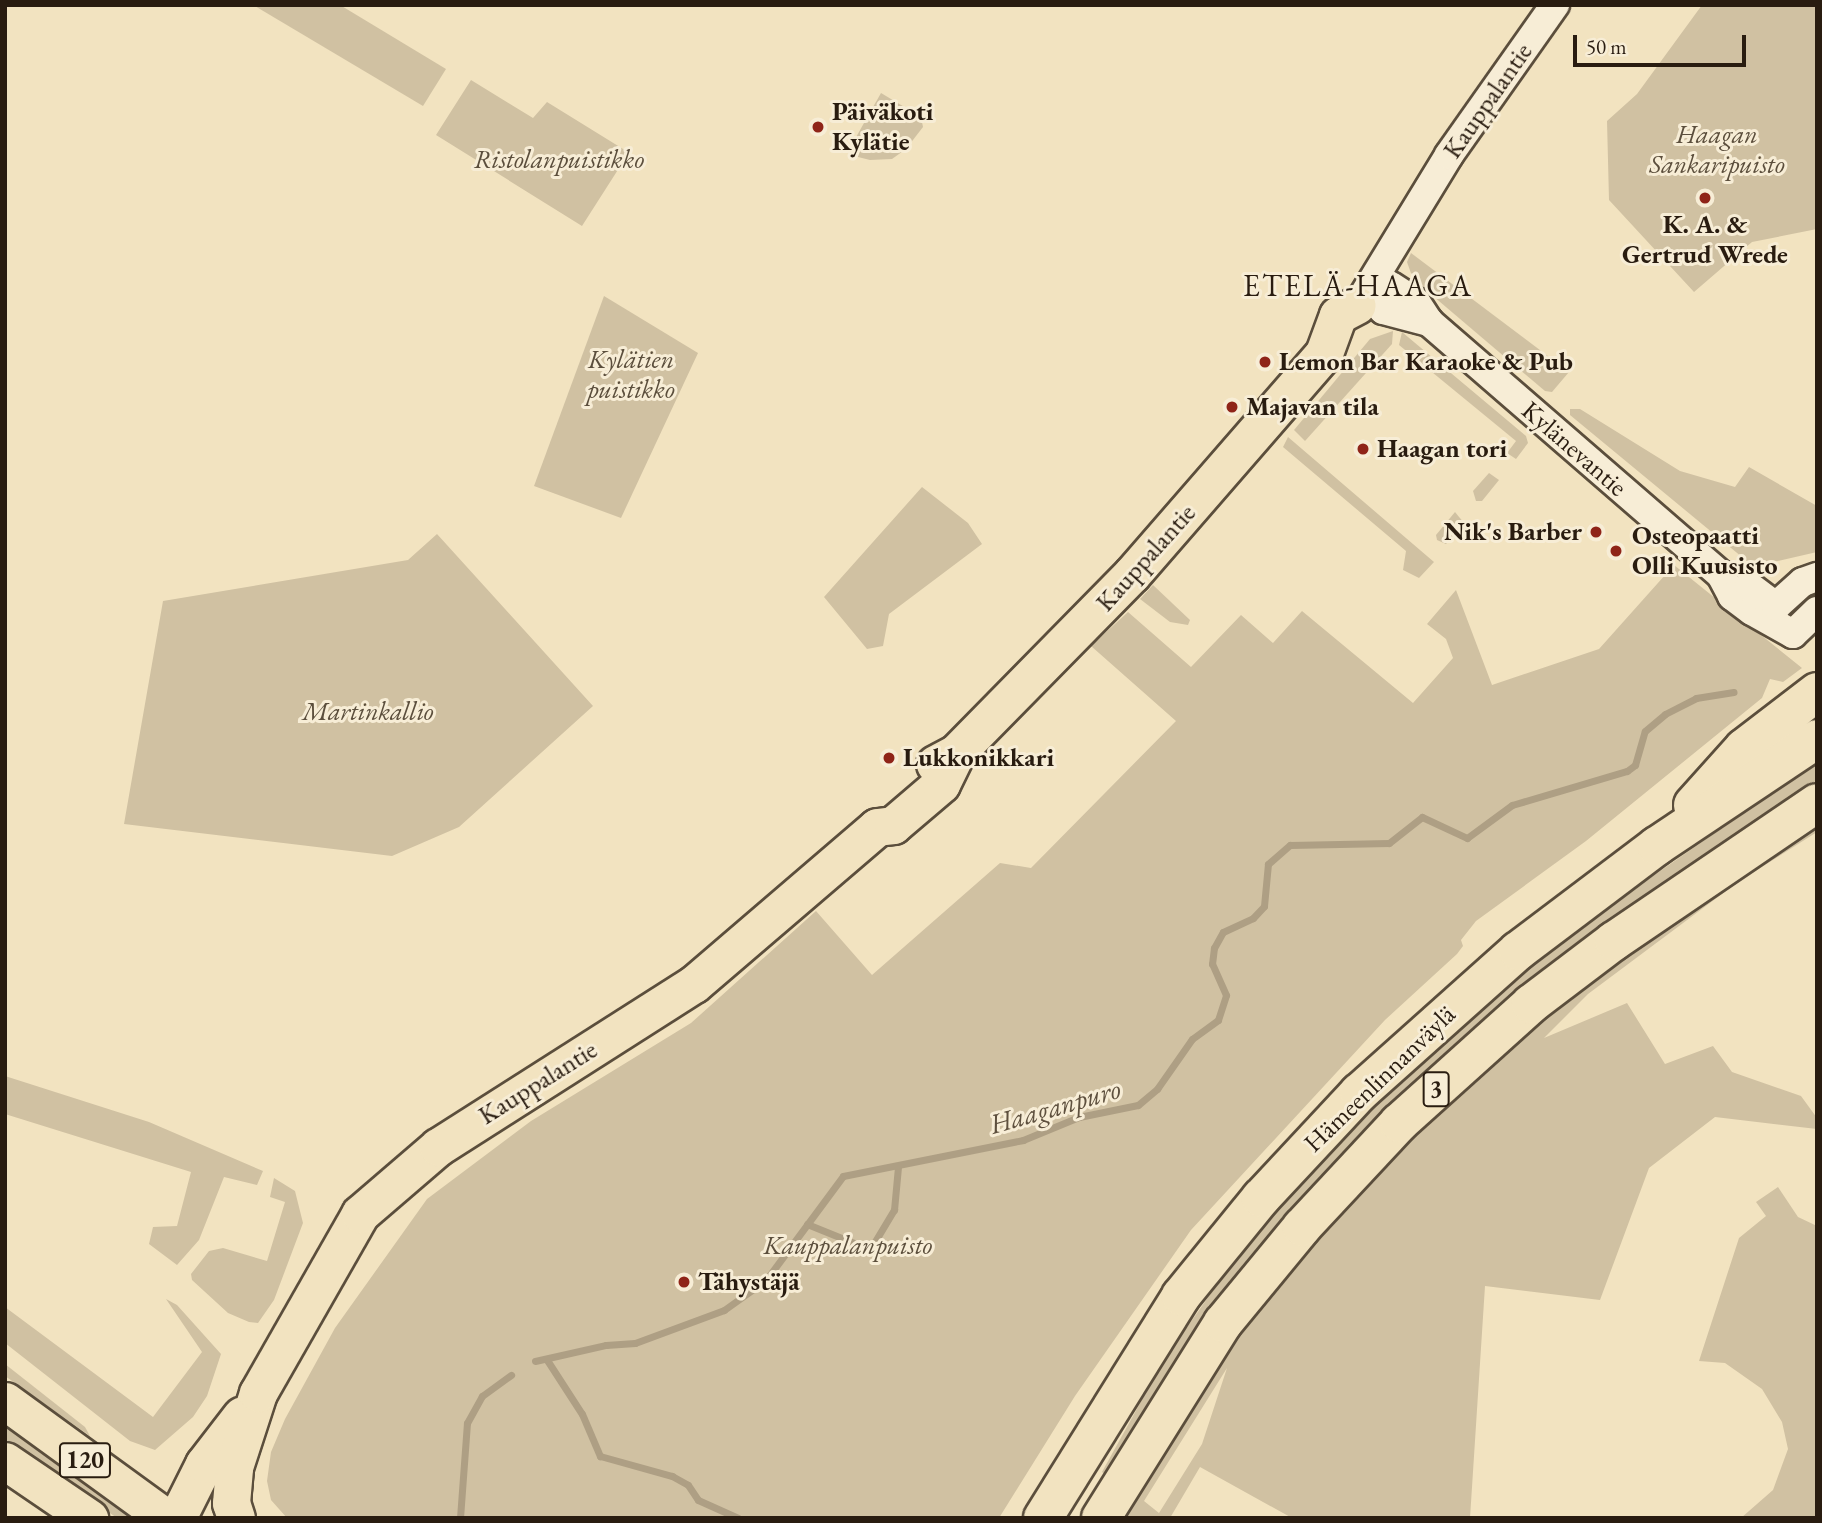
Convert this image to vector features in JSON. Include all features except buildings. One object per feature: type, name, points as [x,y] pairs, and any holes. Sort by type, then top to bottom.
[{"type":"highway","points":[[1657,846],[1744,748],[1817,692]]},
{"type":"highway","name":"Hämeenlinnanväylä","points":[[1043,1518],[1181,1296],[1261,1198],[1359,1093],[1495,970],[1657,846],[1817,739]]},
{"type":"highway","name":"Hämeenlinnanväylä","points":[[1101,1518],[1223,1323],[1302,1227],[1399,1123],[1531,1004],[1614,941],[1817,803]]},
{"type":"main road","name":"Kauppalantie","points":[[177,1518],[204,1464],[258,1392],[343,1239],[360,1214],[410,1167],[694,984],[877,827],[882,809],[927,768],[956,753],[1125,582],[1324,353],[1345,345],[1351,337],[1362,297]]},
{"type":"main road","name":"Kauppalantie","points":[[236,1518],[231,1503],[234,1467],[258,1392]]},
{"type":"main road","name":"120","points":[[5,1401],[166,1518]]},
{"type":"main road","name":"120","points":[[5,1461],[89,1518]]},
{"type":"main road","points":[[5,1472],[55,1518]]},
{"type":"street","name":"Kauppalantie","points":[[1362,297],[1449,155],[1555,5]]},
{"type":"street","name":"Kylänevantie","points":[[1362,297],[1383,310],[1429,322],[1721,575],[1732,596],[1793,634],[1817,611]]},
{"type":"street","name":"Kylänevantie","points":[[1721,575],[1743,581],[1776,606],[1803,582],[1817,578]]},
{"type":"green space","name":"Ristolanpuistikko","points":[[253,5],[340,5],[446,69],[423,106]]},
{"type":"green space","name":"Haagan Sankaripuisto","points":[[1702,5],[1817,5],[1817,229],[1752,242],[1694,292],[1609,200],[1607,121],[1637,94]]},
{"type":"green space","name":"Ristolanpuistikko","points":[[471,80],[533,118],[547,102],[636,157],[621,165],[582,226],[436,135]]},
{"type":"green space","points":[[881,93],[921,117],[923,127],[906,149],[892,159],[870,160],[858,157],[851,146]]},
{"type":"green space","points":[[1411,253],[1569,372],[1552,392],[1545,391],[1413,279],[1407,262]]},
{"type":"green space","name":"Kylätien puistikko","points":[[604,296],[698,353],[621,518],[534,486]]},
{"type":"green space","points":[[1393,331],[1392,344],[1305,441],[1294,430],[1370,339]]},
{"type":"green space","points":[[1402,332],[1526,436],[1528,443],[1516,459],[1507,453],[1516,441],[1399,345]]},
{"type":"green space","points":[[1570,409],[1580,409],[1680,471],[1735,487],[1749,467],[1817,506],[1817,552],[1760,565],[1748,562],[1570,415]]},
{"type":"green space","points":[[1288,437],[1434,562],[1419,578],[1403,570],[1406,551],[1283,447]]},
{"type":"green space","points":[[1489,473],[1499,480],[1482,501],[1476,501],[1473,491]]},
{"type":"green space","points":[[922,487],[968,523],[982,544],[889,614],[883,646],[867,649],[824,597]]},
{"type":"green space","points":[[1455,512],[1464,523],[1446,544],[1437,540],[1436,535]]},
{"type":"green space","name":"Martinkallio","points":[[437,534],[593,706],[459,827],[392,856],[124,824],[163,601],[408,560]]},
{"type":"green space","name":"Kauppalanpuisto","points":[[1674,565],[1802,668],[1783,682],[1770,679],[1762,698],[1586,841],[1476,921],[1461,940],[1463,946],[1457,954],[1385,1020],[1191,1230],[1075,1396],[999,1518],[287,1518],[271,1500],[267,1481],[271,1452],[285,1419],[335,1328],[427,1199],[531,1121],[691,1023],[816,911],[872,975],[1000,863],[1031,868],[1176,721],[1091,646],[1128,612],[1191,667],[1241,615],[1273,643],[1302,611],[1413,703],[1453,658],[1446,639],[1427,624],[1456,590],[1492,685],[1599,649]]},
{"type":"green space","points":[[1153,585],[1190,620],[1188,625],[1170,622],[1140,599]]},
{"type":"green space","points":[[1817,762],[1817,780],[1594,933],[1523,988],[1401,1095],[1341,1154],[1259,1250],[1174,1366],[1107,1476],[1102,1472],[1164,1360],[1209,1296],[1268,1219],[1397,1082],[1558,942]]},
{"type":"green space","points":[[1817,817],[1817,832],[1738,882],[1588,994],[1544,1038],[1627,1003],[1665,1064],[1713,1046],[1732,1072],[1801,1096],[1817,1118],[1817,1129],[1715,1117],[1649,1168],[1600,1300],[1485,1286],[1470,1518],[1292,1518],[1200,1467],[1170,1518],[1123,1518],[1241,1324],[1340,1202],[1588,976]],"holes":[[[1227,1368],[1202,1444],[1159,1513],[1144,1501]]]},
{"type":"green space","points":[[5,1076],[149,1122],[263,1171],[257,1185],[224,1177],[199,1240],[177,1265],[149,1244],[153,1227],[177,1226],[191,1172],[5,1114]]},
{"type":"green space","points":[[274,1178],[295,1191],[303,1223],[274,1300],[258,1323],[249,1322],[228,1313],[192,1280],[191,1274],[209,1251],[223,1248],[267,1261],[285,1202],[270,1197]]},
{"type":"green space","points":[[1778,1187],[1798,1217],[1817,1226],[1817,1518],[1741,1518],[1773,1490],[1788,1449],[1782,1422],[1762,1389],[1725,1363],[1699,1361],[1739,1238],[1766,1216],[1756,1202]]},
{"type":"green space","points":[[166,1299],[177,1305],[221,1354],[207,1396],[193,1417],[155,1450],[130,1441],[5,1343],[5,1307],[153,1417],[202,1352]]},
{"type":"green space","points":[[5,1364],[85,1427],[90,1436],[5,1376]]},
{"type":"green space","points":[[5,1423],[137,1518],[117,1518],[5,1439]]},
{"type":"waterway","name":"Haaganpuro","points":[[535,1361],[606,1345],[635,1343],[724,1310],[766,1280],[843,1176],[1023,1140],[1079,1117],[1138,1105],[1157,1089],[1192,1039],[1218,1020],[1226,995],[1212,964],[1214,948],[1223,932],[1253,918],[1264,906],[1268,864],[1290,845],[1389,843],[1422,817],[1467,838],[1512,805],[1627,771],[1635,765],[1645,731],[1665,714],[1696,698],[1734,692]]},
{"type":"waterway","name":"Haaganpuro","points":[[807,1224],[859,1245],[874,1243],[894,1210],[898,1167]]},
{"type":"waterway","points":[[547,1360],[582,1414],[600,1456],[672,1476],[688,1485],[698,1500],[738,1518]]},
{"type":"waterway","name":"Haaganpuro","points":[[460,1518],[467,1423],[482,1396],[511,1375]]},
{"type":"place","name":"Päiväkoti Kylätie","points":[[818,127]]},
{"type":"place","name":"K. A. & Gertrud Wrede","points":[[1705,198]]},
{"type":"place","name":"Lemon Bar Karaoke & Pub","points":[[1265,362]]},
{"type":"place","name":"Majavan tila","points":[[1232,407]]},
{"type":"place","name":"Haagan tori","points":[[1363,449]]},
{"type":"place","name":"Nik's Barber","points":[[1596,532]]},
{"type":"place","name":"Osteopaatti Olli Kuusisto","points":[[1616,551]]},
{"type":"place","name":"Lukkonikkari","points":[[889,758]]},
{"type":"place","name":"Tähystäjä","points":[[684,1282]]},
{"type":"district","name":"ETELÄ-HAAGA","points":[[1358,286]]}]
